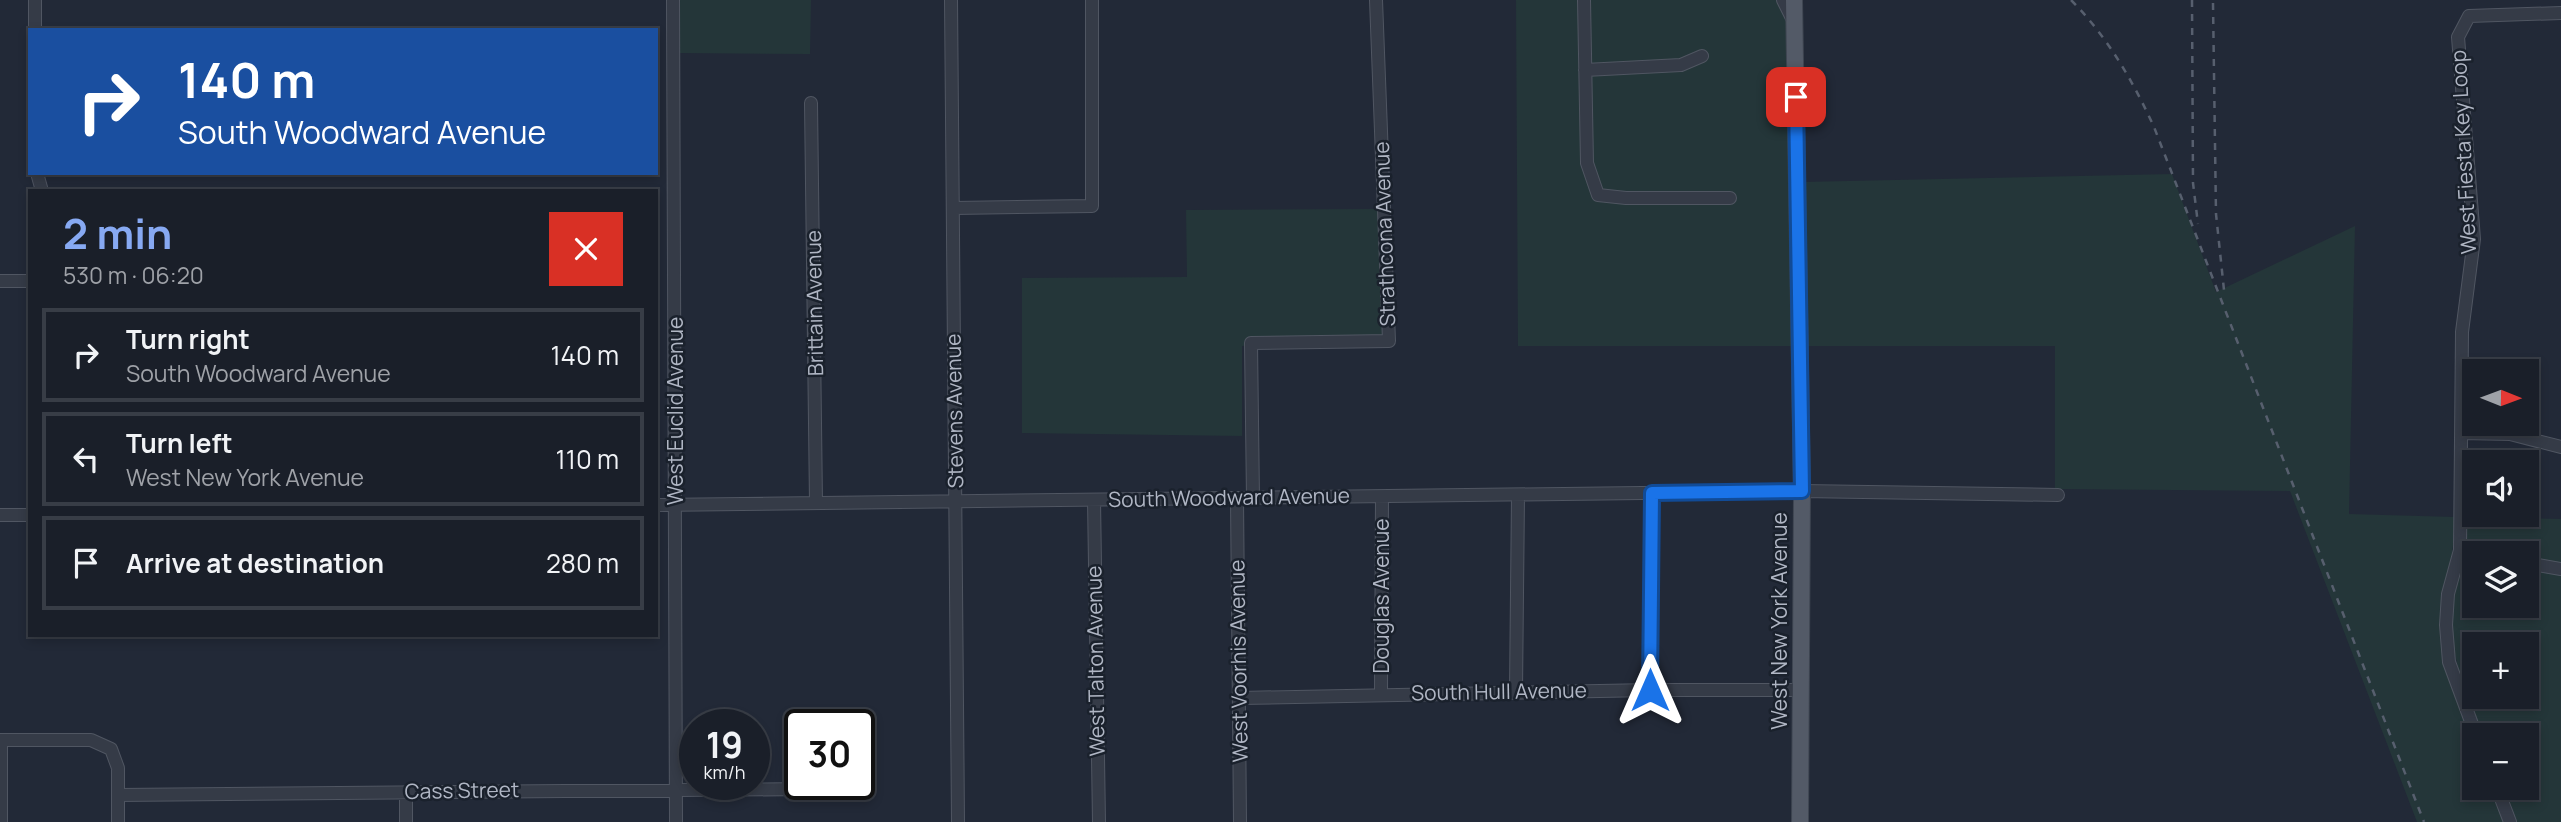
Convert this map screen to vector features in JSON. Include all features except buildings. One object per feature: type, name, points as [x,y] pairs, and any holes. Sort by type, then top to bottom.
[{"type":"main road","name":"West New York Avenue","points":[[1794,0],[1802,491],[1800,822]]},
{"type":"street","points":[[35,0],[35,28]]},
{"type":"street","name":"West Euclid Avenue","points":[[673,0],[676,822]]},
{"type":"street","name":"Stevens Avenue","points":[[951,0],[958,822]]},
{"type":"street","points":[[954,208],[1092,206],[1092,0]]},
{"type":"street","name":"Strathcona Avenue","points":[[1253,499],[1251,343],[1389,341],[1376,0]]},
{"type":"street","points":[[1584,0],[1587,163],[1598,195],[1626,198],[1730,198]]},
{"type":"street","points":[[1783,0],[1794,23]]},
{"type":"street","name":"West Fiesta Key Loop","points":[[2462,359],[2462,332],[2474,239],[2458,37],[2469,16],[2561,13]]},
{"type":"street","points":[[1584,70],[1681,65],[1702,56]]},
{"type":"street","name":"Brittain Avenue","points":[[811,103],[816,503]]},
{"type":"street","points":[[0,281],[28,281]]},
{"type":"street","name":"West Fiesta Key Loop","points":[[2462,433],[2460,550],[2448,594],[2446,625],[2449,662],[2472,723]]},
{"type":"street","points":[[2518,436],[2561,447]]},
{"type":"street","name":"South Woodward Avenue","points":[[658,505],[1802,491],[2058,495]]},
{"type":"street","points":[[1650,690],[1652,493]]},
{"type":"street","points":[[1516,691],[1518,495]]},
{"type":"street","name":"Douglas Avenue","points":[[1381,694],[1382,497]]},
{"type":"street","name":"West Voorhis Avenue","points":[[1237,499],[1240,822]]},
{"type":"street","name":"West Talton Avenue","points":[[1094,500],[1099,822]]},
{"type":"street","points":[[0,515],[28,515]]},
{"type":"street","points":[[2539,565],[2561,569]]},
{"type":"street","name":"South Hull Avenue","points":[[1240,698],[1516,691],[1801,691]]},
{"type":"street","points":[[1,822],[1,740],[91,740],[111,749],[118,768],[118,822]]},
{"type":"street","name":"Cass Street","points":[[118,794],[784,789]]},
{"type":"street","points":[[406,792],[406,822]]},
{"type":"street","points":[[2502,800],[2510,822]]},
{"type":"shaded area","points":[[678,0],[811,0],[810,54],[679,53]]},
{"type":"shaded area","points":[[1516,0],[1777,0],[1789,24],[1794,346],[1518,346]]},
{"type":"shaded area","points":[[2172,174],[2216,292],[2355,226],[2349,514],[2455,517],[2444,663],[2466,723],[2462,723],[2462,800],[2496,800],[2504,822],[2417,822],[2290,491],[2055,489],[2055,346],[1805,346],[1802,182]]},
{"type":"shaded area","points":[[1378,209],[1382,336],[1242,346],[1242,436],[1022,433],[1022,278],[1187,277],[1186,210]]},
{"type":"shaded area","points":[[2539,519],[2561,519],[2561,564],[2539,560],[2539,541],[2466,541],[2466,527],[2539,527]]},
{"type":"shaded area","points":[[2462,564],[2462,618],[2539,618],[2539,570],[2561,574],[2561,822],[2516,822],[2507,800],[2539,800],[2539,723],[2478,723],[2472,709],[2539,709],[2539,632],[2462,632],[2462,680],[2454,647],[2453,607]]},
{"type":"railway","points":[[2071,0],[2118,60],[2154,127],[2424,822]]},
{"type":"railway","points":[[2192,0],[2193,183],[2198,224]]},
{"type":"railway","points":[[2213,3],[2216,214],[2224,290]]},
{"type":"route","points":[[1650,690],[1652,493],[1802,491],[1796,97]]}]
